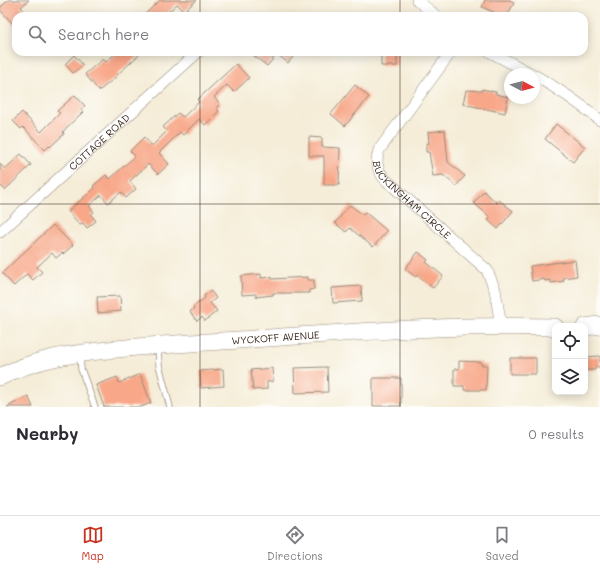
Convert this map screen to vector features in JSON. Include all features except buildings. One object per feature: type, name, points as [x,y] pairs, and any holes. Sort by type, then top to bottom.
[{"type":"main road","name":"WYCKOFF AVENUE","points":[[0,377],[24,366],[48,358],[80,353],[157,346],[407,329],[501,326],[552,327]]},
{"type":"main road","points":[[588,327],[600,326]]},
{"type":"street","points":[[417,0],[431,12]]},
{"type":"street","name":"COTTAGE ROAD","points":[[0,232],[194,56]]},
{"type":"street","name":"BUCKINGHAM CIRCLE","points":[[448,56],[379,150],[377,167],[380,174],[386,180],[487,270],[496,290],[501,326]]},
{"type":"street","points":[[498,56],[521,68]]},
{"type":"street","points":[[540,78],[580,104],[600,120]]},
{"type":"lane","points":[[157,346],[159,364],[170,407]]},
{"type":"lane","points":[[80,353],[81,368],[95,407]]}]
